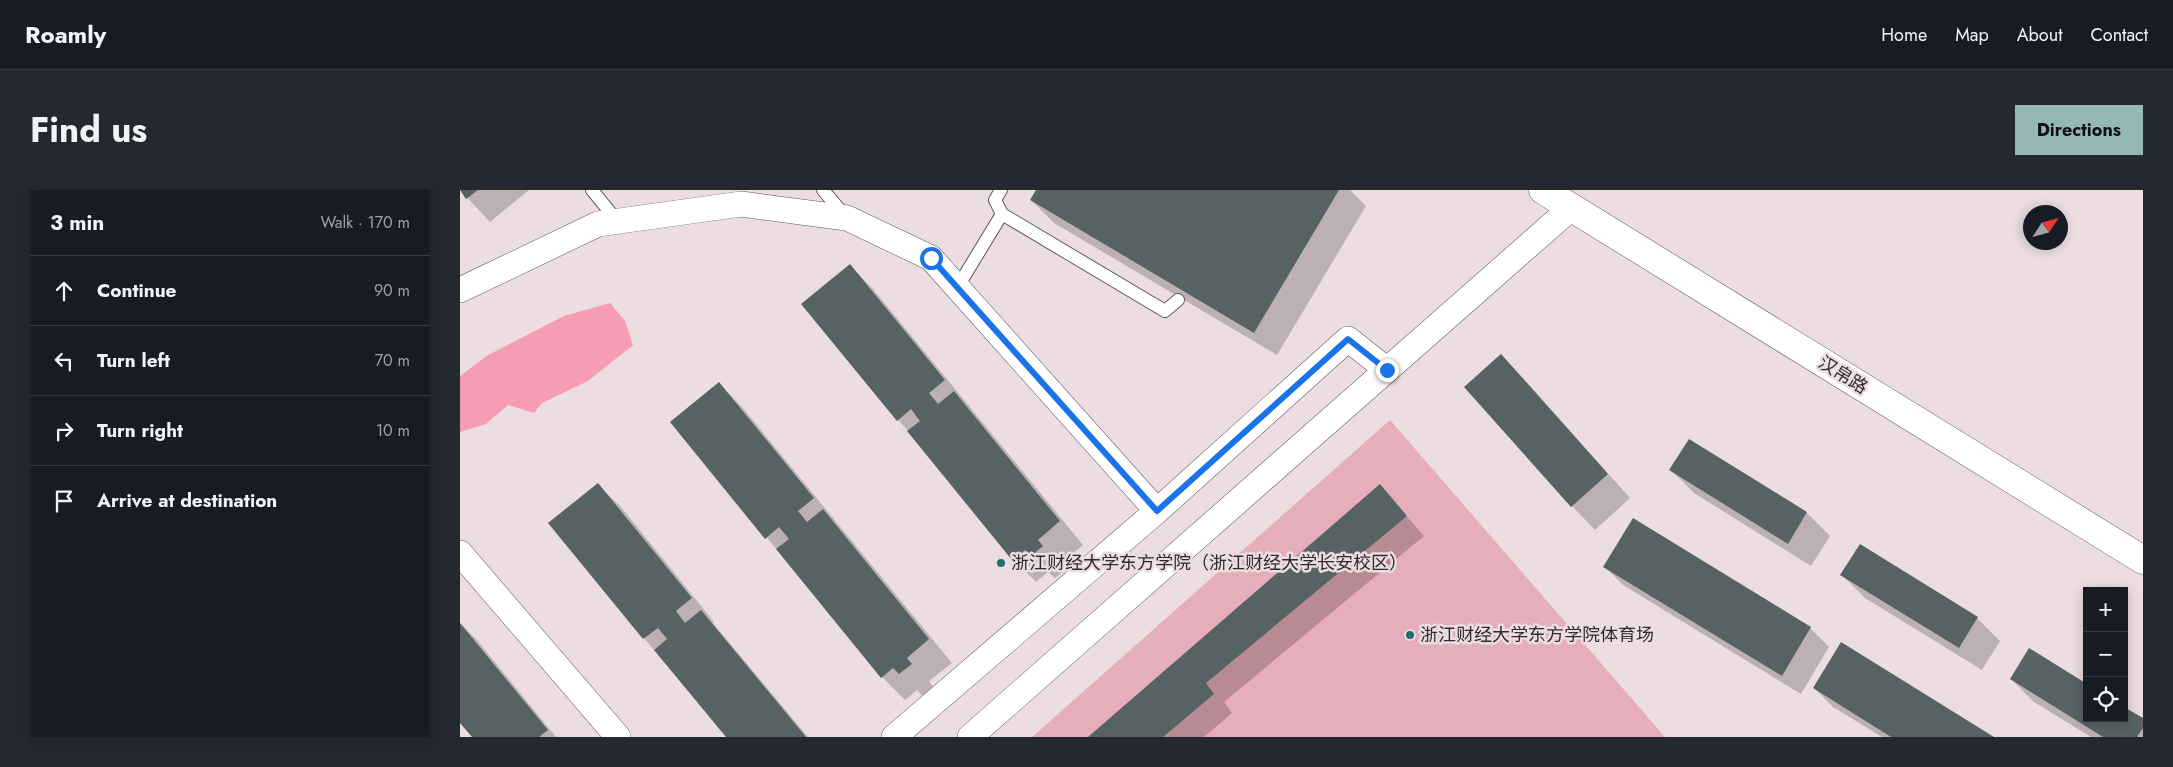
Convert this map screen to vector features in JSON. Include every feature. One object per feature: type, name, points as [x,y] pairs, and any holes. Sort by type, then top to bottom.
[{"type":"street","name":"汉帛路","points":[[1543,190],[2143,560]]},
{"type":"street","points":[[461,288],[598,224],[741,204],[847,218],[931,258],[1157,511]]},
{"type":"street","points":[[970,737],[1571,208]]},
{"type":"street","points":[[894,737],[1157,511],[1348,339],[1387,370]]},
{"type":"street","points":[[460,553],[618,737]]},
{"type":"lane","points":[[592,190],[618,222]]},
{"type":"lane","points":[[823,190],[847,218]]},
{"type":"lane","points":[[1001,190],[995,200],[1002,214],[1166,311],[1178,300]]},
{"type":"lane","points":[[958,288],[1002,214]]},
{"type":"shaded area","points":[[610,303],[625,321],[633,345],[588,381],[542,403],[534,413],[508,405],[486,424],[460,432],[460,376],[488,355],[564,316]]},
{"type":"shaded area","points":[[1390,420],[1665,737],[1032,737]]},
{"type":"building","points":[[460,190],[478,190],[466,199]]},
{"type":"building","points":[[1036,190],[1339,190],[1254,333],[1030,200]]},
{"type":"building","points":[[850,264],[945,380],[929,393],[938,404],[954,391],[1060,521],[1038,540],[1043,546],[1031,556],[1025,550],[1012,560],[907,431],[920,421],[911,409],[897,421],[801,304]]},
{"type":"building","points":[[1501,354],[1608,474],[1571,507],[1464,387]]},
{"type":"building","points":[[719,382],[814,498],[798,511],[807,522],[823,509],[929,639],[907,658],[912,664],[899,674],[893,668],[881,678],[776,549],[789,539],[779,527],[765,539],[670,422]]},
{"type":"building","points":[[1689,439],[1807,512],[1788,544],[1669,470]]},
{"type":"building","points":[[598,483],[692,598],[676,611],[685,623],[701,610],[806,737],[726,737],[654,650],[667,639],[658,628],[643,639],[548,523]]},
{"type":"building","points":[[1380,484],[1407,516],[1206,683],[1214,694],[1163,737],[1088,737]]},
{"type":"building","points":[[1633,518],[1811,627],[1782,676],[1603,567]]},
{"type":"building","points":[[1860,544],[1978,617],[1959,648],[1840,575]]},
{"type":"building","points":[[460,623],[548,730],[539,737],[472,737],[460,723]]},
{"type":"building","points":[[1841,642],[1994,737],[1891,737],[1813,688]]},
{"type":"building","points":[[2029,648],[2083,682],[2083,722],[2128,722],[2128,709],[2143,718],[2143,728],[2137,737],[2103,737],[2010,679]]},
{"type":"place","name":"浙江财经大学东方学院（浙江财经大学长安校区）","points":[[1001,563]]},
{"type":"place","name":"浙江财经大学东方学院体育场","points":[[1410,635]]},
{"type":"route","points":[[931,258],[1157,511],[1348,339],[1387,370]]}]
